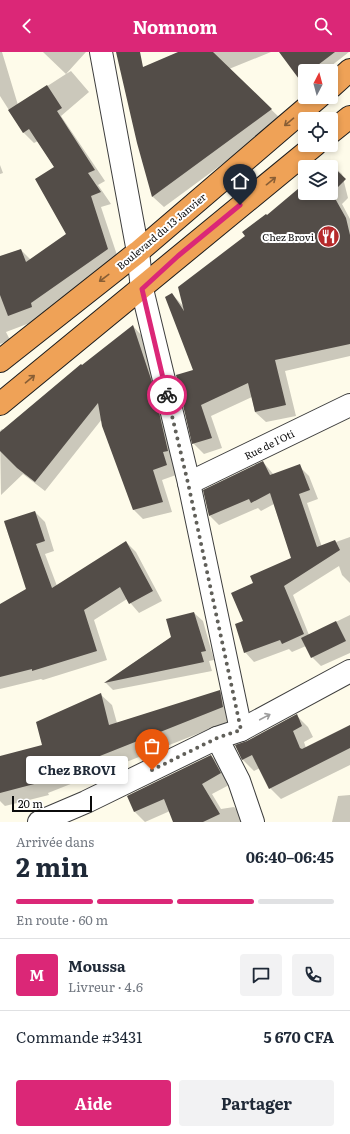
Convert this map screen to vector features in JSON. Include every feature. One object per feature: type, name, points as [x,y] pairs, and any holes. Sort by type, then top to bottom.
[{"type":"highway","points":[[338,80],[350,70]]},
{"type":"highway","name":"Boulevard du 13 Janvier","points":[[0,361],[138,252],[311,104]]},
{"type":"highway","points":[[338,126],[350,117]]},
{"type":"highway","points":[[0,404],[142,289],[178,256],[306,152]]},
{"type":"street","points":[[101,52],[138,252],[142,289],[188,483],[241,730]]},
{"type":"street","name":"Rue de l'Oti","points":[[188,483],[350,405]]},
{"type":"street","points":[[39,822],[84,812],[217,738],[241,730],[350,671]]},
{"type":"street","points":[[217,738],[239,781],[253,822]]},
{"type":"building","points":[[116,52],[140,52],[143,67],[178,52],[213,52],[272,109],[152,197],[137,143]]},
{"type":"building","points":[[279,52],[335,52],[319,64],[298,64],[298,78]]},
{"type":"building","points":[[47,85],[62,108],[57,111],[95,170],[88,173],[101,192],[91,196],[108,249],[31,303],[32,307],[8,316],[0,295],[0,256],[21,249],[26,262],[66,234],[35,179],[54,167],[29,129],[23,133],[8,110]]},
{"type":"building","points":[[338,172],[346,179],[338,187]]},
{"type":"building","points":[[298,189],[298,200],[336,200],[346,218],[350,235],[350,344],[275,360],[286,405],[255,412],[248,383],[201,405],[212,438],[192,444],[176,375],[193,370],[165,297],[172,293],[184,311],[178,287],[245,236],[242,232],[266,214],[267,215]]},
{"type":"building","points":[[133,325],[152,382],[168,451],[163,452],[167,465],[153,470],[163,502],[133,510],[102,426],[98,403],[35,482],[17,468],[0,451],[0,432],[81,364],[82,365]]},
{"type":"building","points":[[263,461],[270,475],[300,464],[310,490],[299,494],[317,547],[335,540],[340,550],[284,586],[304,634],[282,644],[280,640],[244,653],[235,624],[243,621],[231,593],[253,583],[250,576],[291,558],[270,493],[251,503],[249,499],[209,516],[203,490]]},
{"type":"building","points":[[35,511],[45,541],[36,544],[52,588],[126,541],[153,591],[129,604],[120,587],[84,610],[97,651],[32,671],[32,669],[0,677],[0,604],[26,589],[4,521]]},
{"type":"building","points":[[194,612],[206,651],[201,652],[204,662],[104,683],[171,637],[166,619]]},
{"type":"building","points":[[336,621],[346,641],[311,658],[301,638]]},
{"type":"building","points":[[220,690],[223,707],[37,781],[38,783],[0,793],[0,756],[42,745],[36,722],[101,693],[109,725]]},
{"type":"building","points":[[297,714],[302,726],[293,731],[300,748],[302,749],[350,725],[350,748],[269,789],[252,755],[242,760],[235,745],[247,741]]},
{"type":"building","points":[[211,755],[221,773],[202,784],[220,814],[203,822],[173,822],[164,799],[134,812],[127,796]]},
{"type":"way so far","points":[[152,770],[217,738],[241,730],[188,483],[167,395]]},
{"type":"place","name":"Chez Brovi","points":[[329,236]]},
{"type":"place","name":"Chez BROVI","points":[[152,770]]},
{"type":"route","points":[[167,395],[142,289],[178,256],[240,205]]}]
